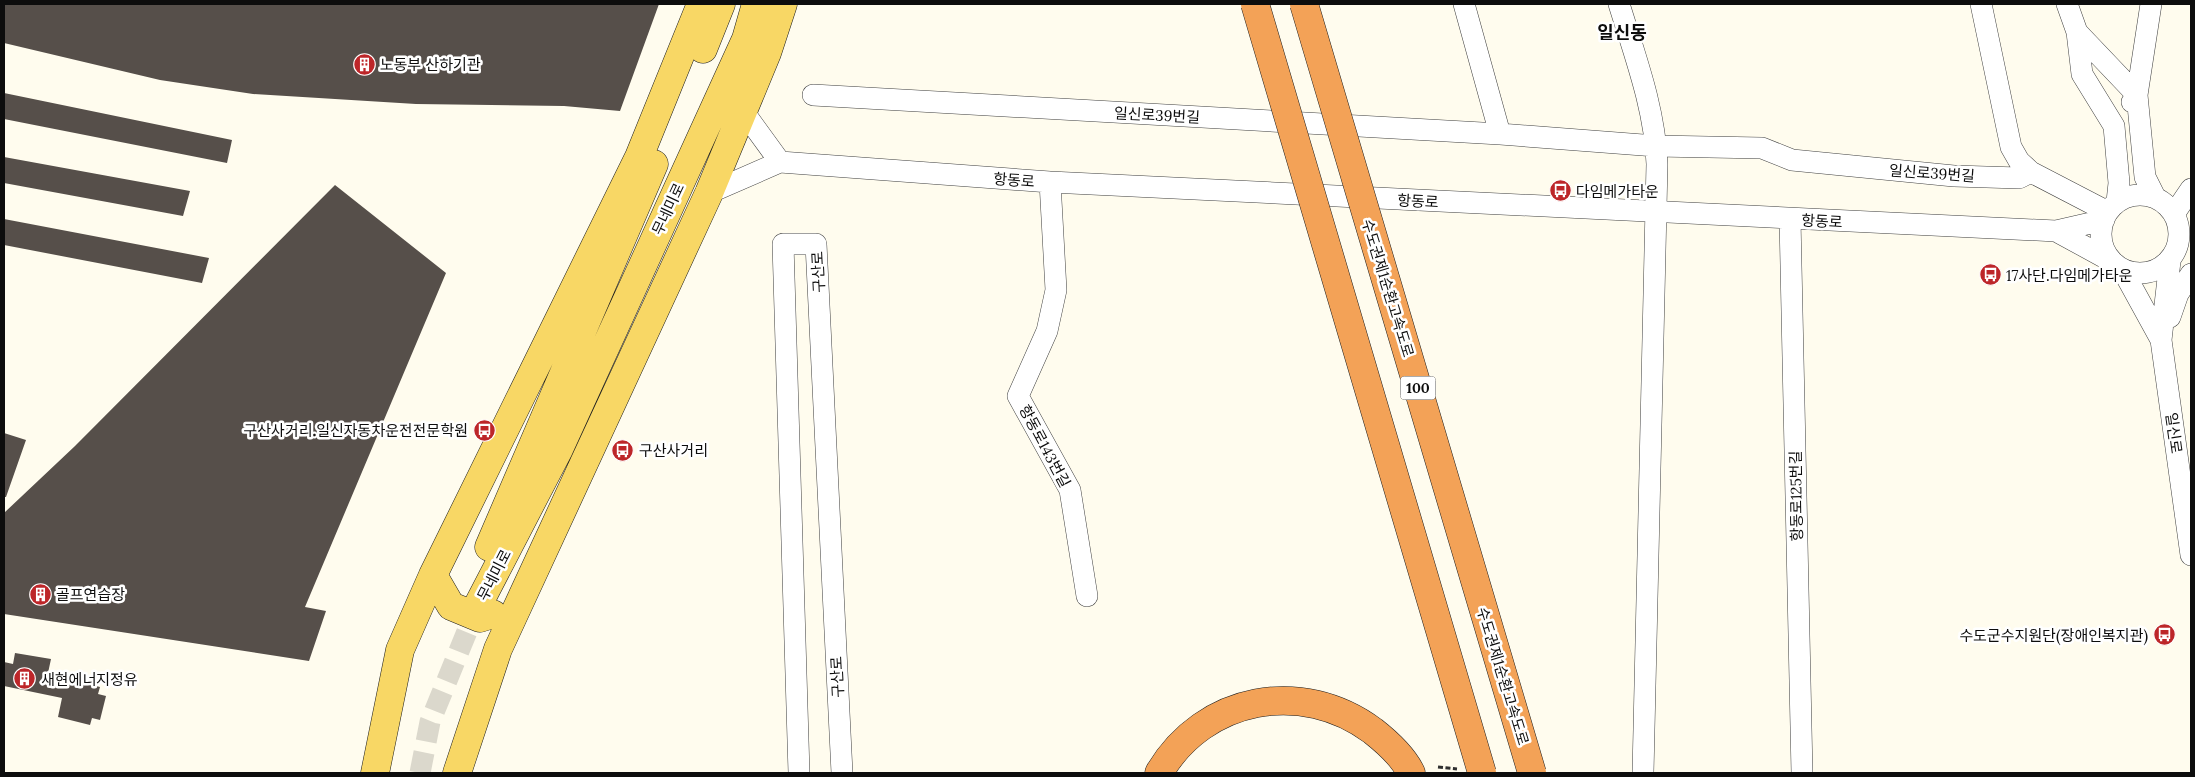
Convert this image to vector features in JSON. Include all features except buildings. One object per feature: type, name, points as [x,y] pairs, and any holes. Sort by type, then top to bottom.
[{"type":"highway","points":[[1255,4],[1473,771]]},
{"type":"highway","name":"수도권제1순환고속도로","points":[[1304,4],[1532,773]]},
{"type":"highway","points":[[1160,773],[1170,754],[1200,726],[1238,708],[1281,700],[1326,706],[1358,721],[1388,743],[1411,773]]},
{"type":"highway","points":[[1178,773],[1183,765],[1210,739],[1240,724],[1281,718],[1321,723],[1351,738],[1377,758],[1389,773]]},
{"type":"main road","points":[[375,773],[400,650],[433,575],[639,157],[700,4]]},
{"type":"main road","name":"무네미로","points":[[722,4],[618,250],[482,562],[477,607],[563,440],[746,39],[756,4]]},
{"type":"main road","points":[[457,773],[498,649],[709,193],[767,53],[783,4]]},
{"type":"main road","points":[[433,575],[451,606],[480,618],[498,613],[524,594]]},
{"type":"street","points":[[1464,4],[1500,134]]},
{"type":"street","points":[[1619,4],[1649,103],[1656,146],[1643,773]]},
{"type":"street","points":[[1981,4],[2011,147],[2019,161],[2031,172],[2110,211]]},
{"type":"street","points":[[2068,4],[2078,32],[2082,74],[2114,126],[2119,183],[2110,211],[2101,230],[2105,252],[2117,265],[2134,273],[2147,273],[2159,269],[2179,255],[2181,224],[2191,190]]},
{"type":"street","points":[[2151,4],[2137,95],[2145,177],[2155,198]]},
{"type":"street","points":[[2078,32],[2137,95]]},
{"type":"street","name":"일신로39번길","points":[[813,95],[1500,134],[1656,146],[1762,148],[1792,160],[1954,176],[2019,178],[2031,172]]},
{"type":"street","points":[[2114,126],[2137,95]]},
{"type":"street","points":[[743,111],[780,162]]},
{"type":"street","name":"항동로","points":[[709,193],[780,162],[1050,182],[2056,231],[2110,211]]},
{"type":"street","name":"항동로143번길","points":[[1050,182],[1056,290],[1047,331],[1018,396],[1070,490],[1087,596]]},
{"type":"street","points":[[2110,211],[2129,196],[2142,195],[2155,198],[2166,204],[2181,224]]},
{"type":"street","name":"항동로125번길","points":[[1790,219],[1802,773]]},
{"type":"street","name":"항동로","points":[[2056,231],[2117,265]]},
{"type":"street","name":"구산로","points":[[799,773],[783,244],[816,244],[842,773]]},
{"type":"street","name":"일신로","points":[[2179,255],[2161,340],[2191,555]]},
{"type":"street","name":"일신로","points":[[2117,265],[2161,340]]},
{"type":"street","points":[[2161,340],[2178,294],[2191,274]]},
{"type":"path","points":[[1438,767],[1473,771]]},
{"type":"tunnel","points":[[420,773],[430,722],[477,607]]},
{"type":"place","name":"노동부 산하기관","points":[[364,64]]},
{"type":"place","name":"다임메가타운","points":[[1560,191]]},
{"type":"place","name":"17사단.다임메가타운","points":[[1990,275]]},
{"type":"place","name":"구산사거리.일신자동차운전전문학원","points":[[484,430]]},
{"type":"place","name":"구산사거리","points":[[623,450]]},
{"type":"place","name":"골프연습장","points":[[40,594]]},
{"type":"place","name":"수도군수지원단(장애인복지관)","points":[[2164,635]]},
{"type":"place","name":"새현에너지정유","points":[[25,679]]},
{"type":"district","name":"일신동","points":[[1622,32]]}]
